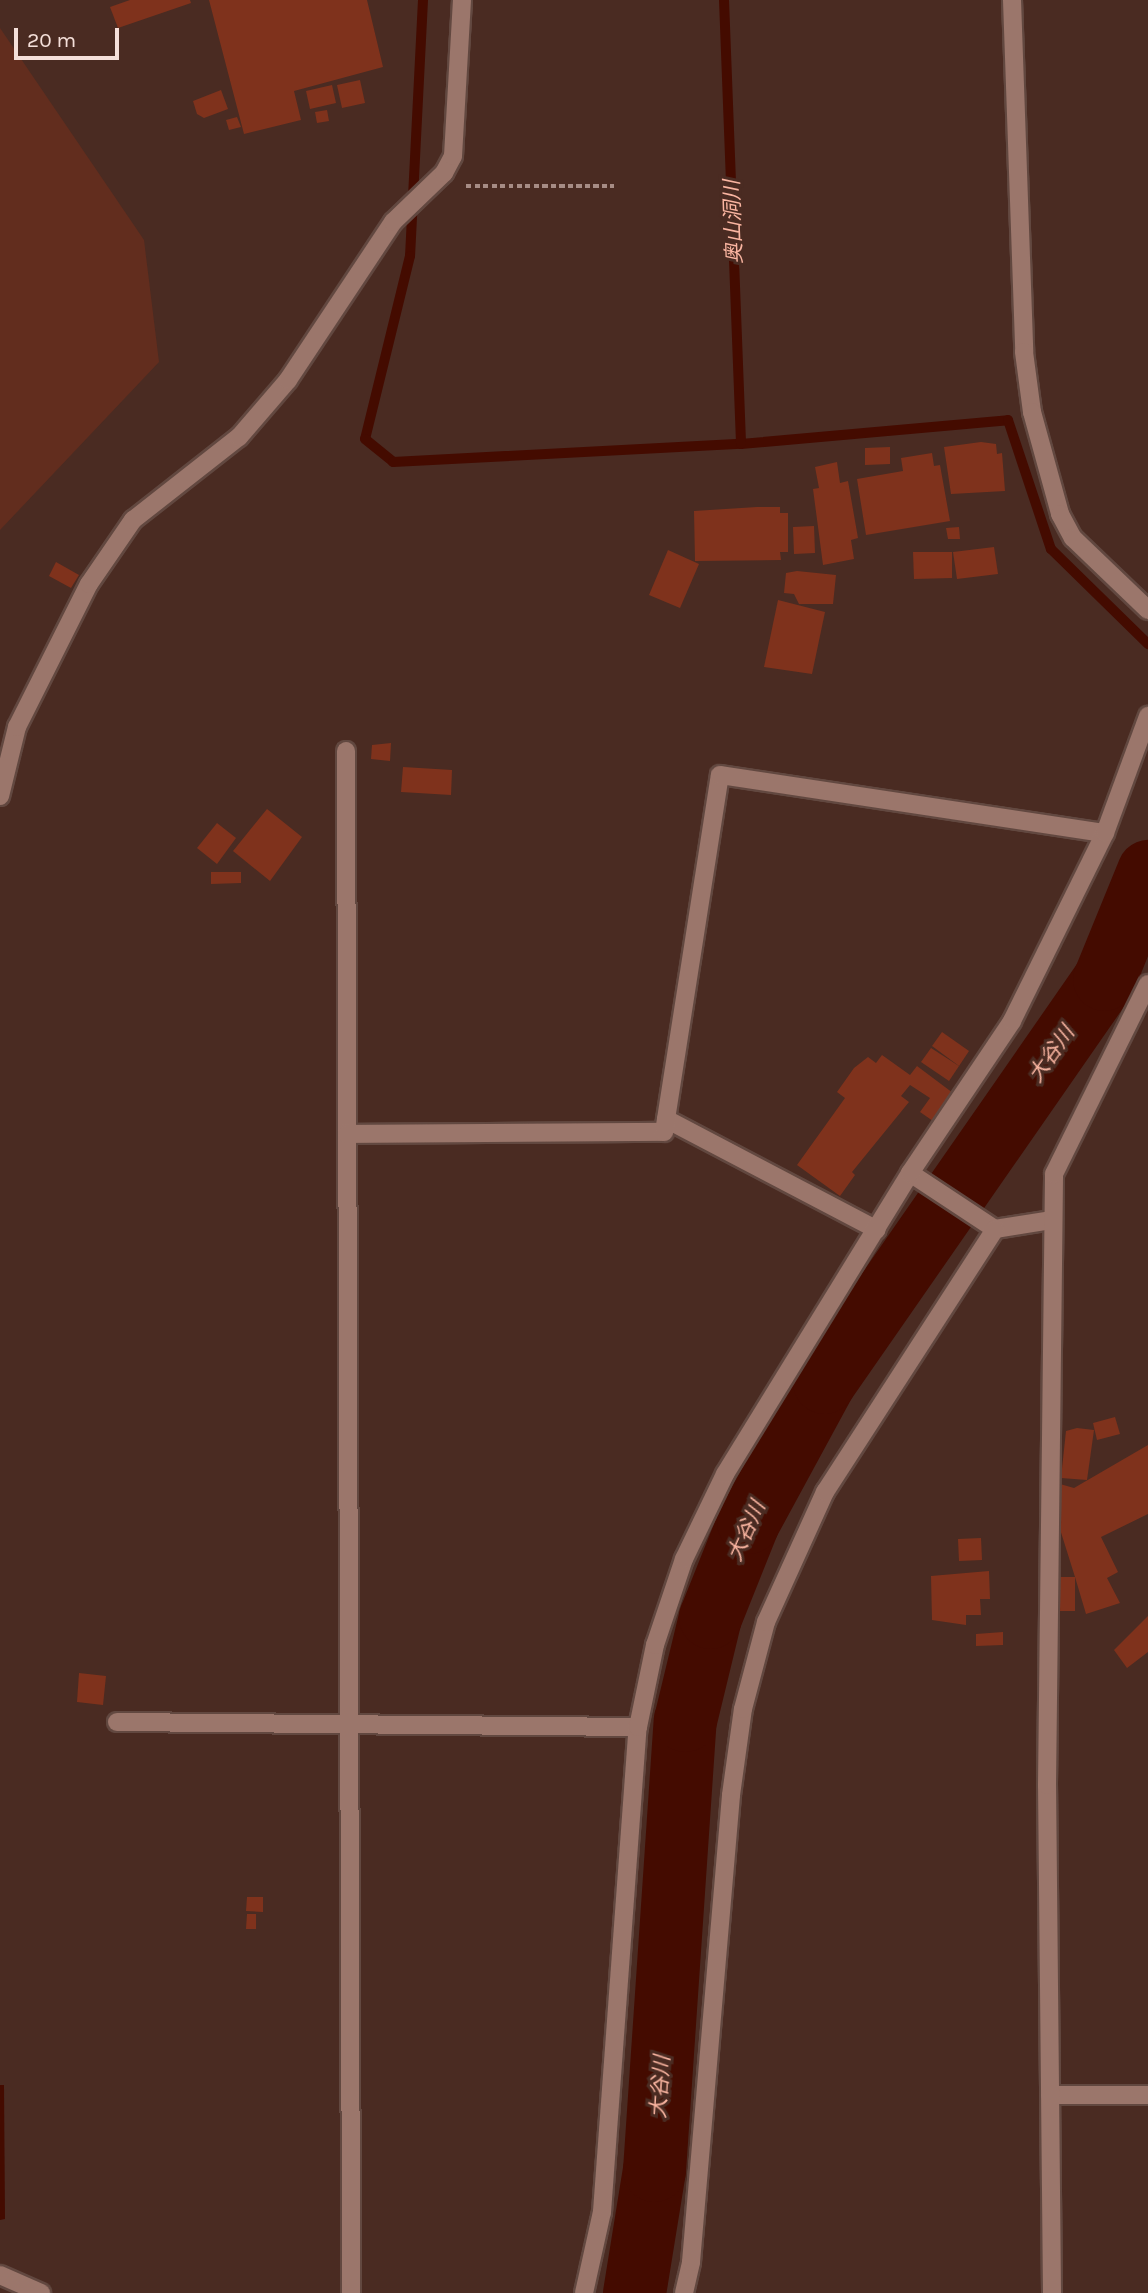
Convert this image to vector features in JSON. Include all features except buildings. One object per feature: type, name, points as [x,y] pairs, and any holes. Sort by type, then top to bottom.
[{"type":"street","points":[[0,796],[17,727],[89,584],[132,520],[239,437],[288,380],[400,213],[422,189],[444,173],[453,156],[462,0]]},
{"type":"street","points":[[1012,0],[1024,352],[1032,412],[1060,514],[1073,538],[1148,610]]},
{"type":"street","points":[[584,2293],[602,2211],[638,1727],[655,1646],[703,1511],[910,1173],[1012,1021],[1105,833],[1148,716]]},
{"type":"street","points":[[346,751],[351,2293]]},
{"type":"street","points":[[347,1134],[664,1132],[720,775],[1105,833]]},
{"type":"street","points":[[1052,2293],[1050,2095],[1054,1174],[1148,984]]},
{"type":"street","points":[[666,1119],[877,1230]]},
{"type":"street","points":[[910,1173],[995,1228],[1052,1220]]},
{"type":"street","points":[[684,2293],[691,2262],[731,1795],[743,1709],[766,1622],[825,1492],[995,1228]]},
{"type":"street","points":[[117,1723],[638,1727]]},
{"type":"street","points":[[1050,2095],[1148,2095]]},
{"type":"street","points":[[0,2275],[41,2293]]},
{"type":"path","points":[[444,173],[466,186],[614,186]]},
{"type":"shaded area","points":[[0,28],[144,240],[159,362],[0,530]]},
{"type":"shaded area","points":[[0,2085],[4,2085],[5,2219],[0,2220]]},
{"type":"waterway","points":[[423,0],[410,256],[365,439],[393,462],[741,444],[1008,420],[1051,549],[1148,644]]},
{"type":"waterway","name":"奥山洞川","points":[[724,0],[741,444]]},
{"type":"waterway","name":"大谷川","points":[[634,2293],[654,2170],[685,1720],[710,1617],[748,1522],[824,1382],[1104,979],[1148,871]]}]
